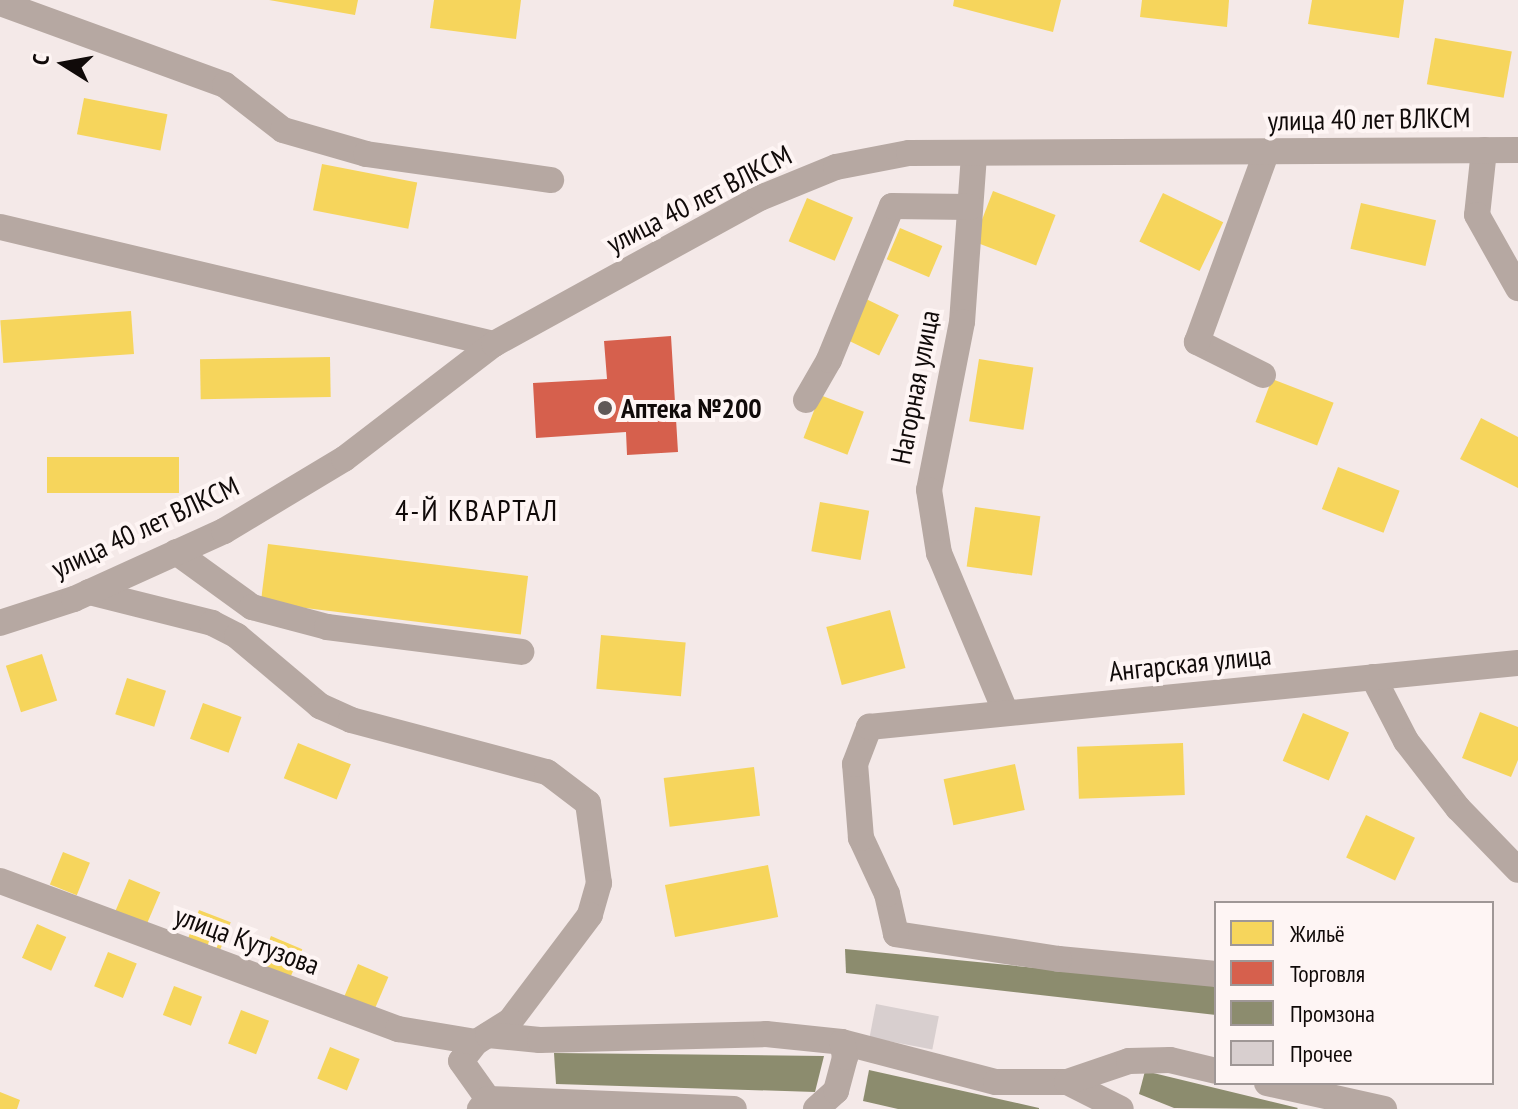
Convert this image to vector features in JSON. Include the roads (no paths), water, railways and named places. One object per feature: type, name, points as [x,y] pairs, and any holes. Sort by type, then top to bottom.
[{"type":"street","points":[[0,3],[225,85],[283,130],[366,154],[551,180]]},
{"type":"street","points":[[1484,150],[1477,215],[1518,288]]},
{"type":"street","name":"улица 40 лет ВЛКСМ","points":[[0,623],[89,592],[224,531],[344,459],[494,344],[760,198],[836,167],[909,153],[1518,150]]},
{"type":"street","points":[[1263,375],[1197,342],[1266,153]]},
{"type":"street","name":"Нагорная улица","points":[[974,155],[962,322],[929,490],[939,553],[1006,713]]},
{"type":"street","points":[[806,400],[829,360],[892,206],[970,207]]},
{"type":"street","points":[[0,227],[494,344]]},
{"type":"street","points":[[176,552],[252,607],[327,627],[521,652]]},
{"type":"street","points":[[89,592],[212,623],[237,636],[320,706],[351,720],[547,772],[588,803],[599,883],[590,915],[510,1021],[482,1038],[461,1061],[484,1104],[734,1109]]},
{"type":"street","name":"Ангарская улица","points":[[1214,974],[1059,959],[896,934],[887,894],[859,824],[855,764],[869,727],[1518,663]]},
{"type":"street","points":[[1373,677],[1406,741],[1458,808],[1518,870]]},
{"type":"street","name":"улица Кутузова","points":[[0,881],[398,1029],[482,1038],[570,1040],[766,1034],[842,1042],[996,1082],[1067,1082]]},
{"type":"street","points":[[816,1109],[836,1091],[845,1057],[842,1042]]},
{"type":"street","points":[[1067,1082],[1129,1061],[1170,1060],[1214,1071]]},
{"type":"street","points":[[1067,1082],[1121,1109]]},
{"type":"street","points":[[1276,1085],[1384,1109]]},
{"type":"place","name":"Аптека №200","points":[[605,408]]},
{"type":"district","name":"4-Й КВАРТАЛ","points":[[477,510]]}]
